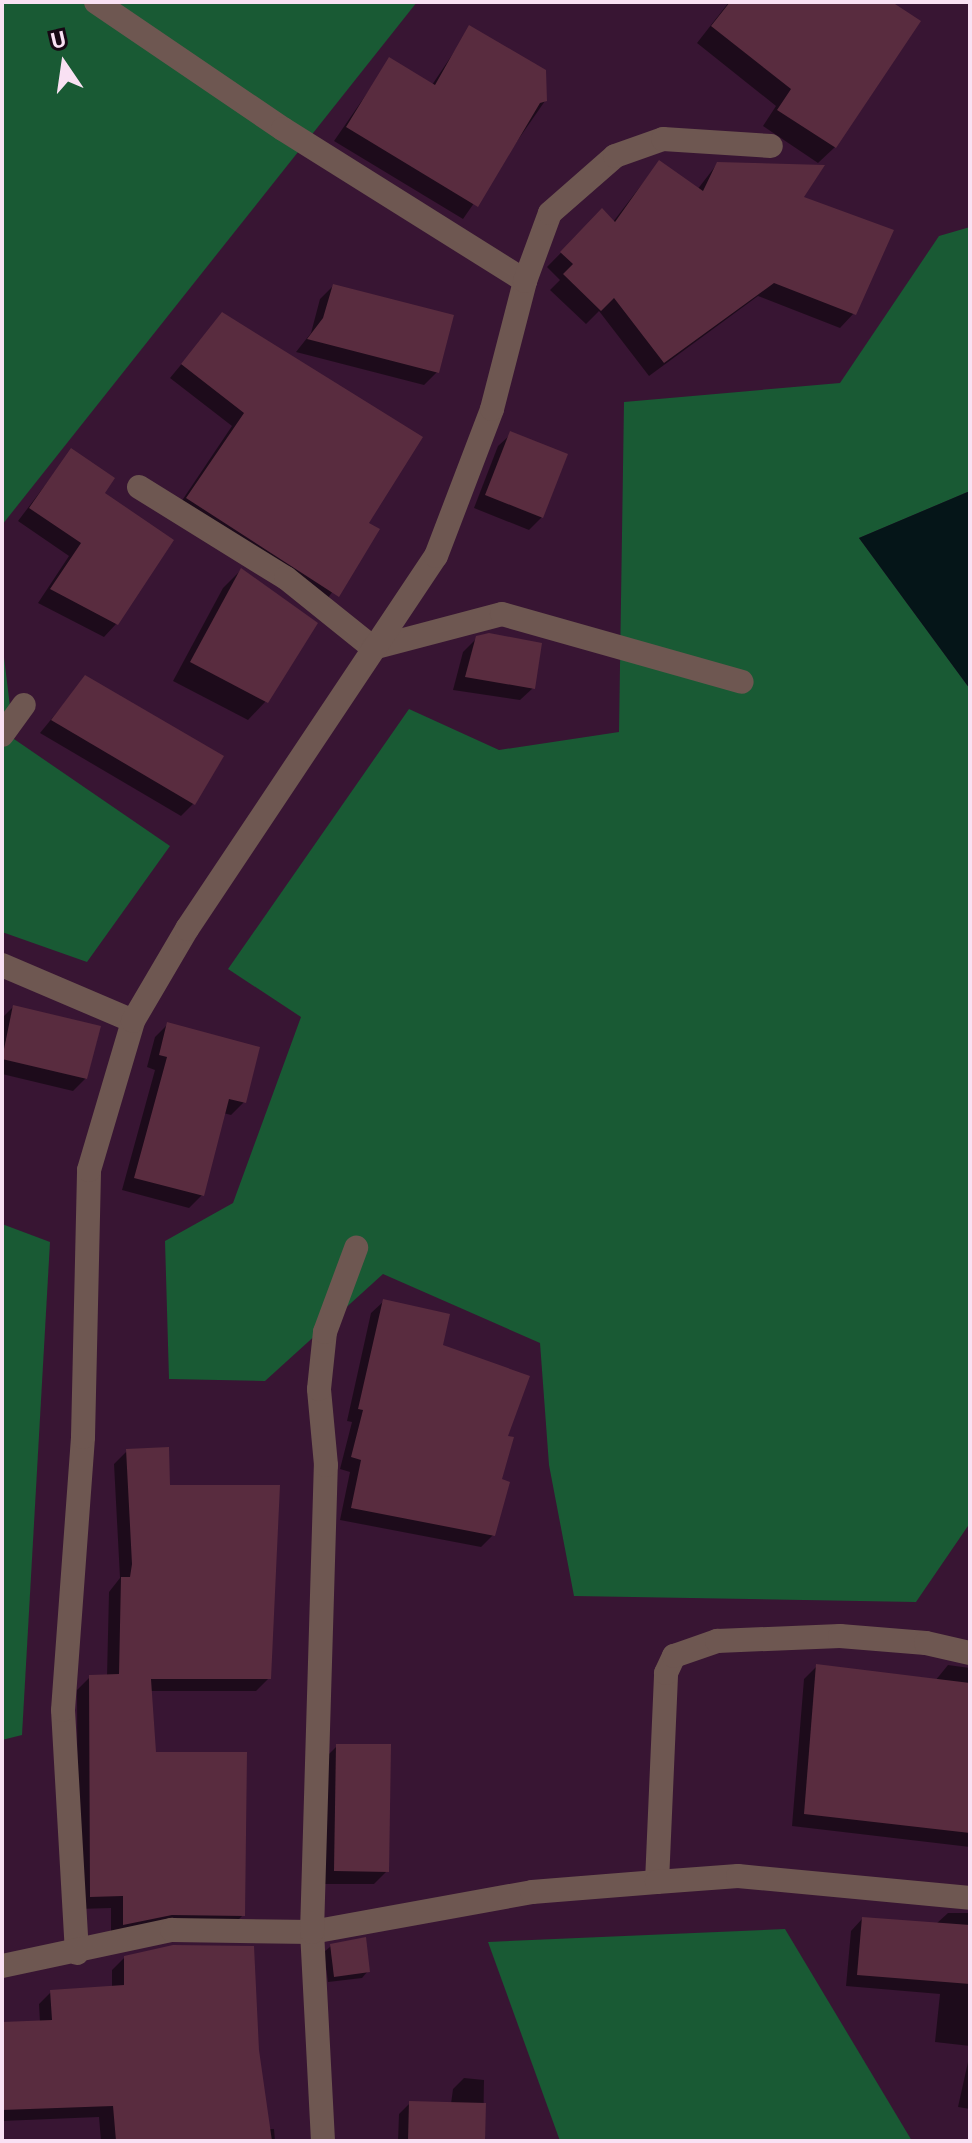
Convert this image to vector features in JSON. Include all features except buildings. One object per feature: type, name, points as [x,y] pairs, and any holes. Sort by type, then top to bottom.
[{"type":"street","points":[[96,2],[283,129],[525,281]]},
{"type":"street","points":[[77,1953],[63,1710],[83,1437],[89,1170],[133,1021],[373,648],[436,556],[492,409],[525,281],[550,213],[615,156],[663,139],[771,146]]},
{"type":"street","points":[[139,487],[286,578],[373,648]]},
{"type":"street","points":[[373,648],[502,614],[742,682]]},
{"type":"street","points":[[2,735],[24,705]]},
{"type":"street","points":[[2,965],[133,1021]]},
{"type":"street","points":[[323,2141],[312,1932],[326,1465],[321,1351],[356,1248]]},
{"type":"street","points":[[657,1882],[666,1673],[674,1656],[717,1641],[840,1636],[926,1643],[970,1653]]},
{"type":"street","points":[[2,1966],[77,1953],[172,1930],[312,1932],[532,1892],[738,1876],[970,1898]]},
{"type":"green space","points":[[2,2],[417,2],[2,525]]},
{"type":"green space","points":[[970,227],[970,491],[859,538],[970,689],[970,1523],[916,1602],[574,1596],[549,1465],[540,1343],[383,1274],[265,1381],[169,1379],[165,1241],[233,1203],[301,1017],[228,969],[409,709],[499,750],[619,732],[624,402],[840,383],[939,236]]},
{"type":"green space","points":[[2,641],[14,739],[170,846],[87,962],[2,932]]},
{"type":"green space","points":[[2,1224],[50,1242],[22,1735],[2,1740]]},
{"type":"green space","points":[[785,1929],[912,2141],[560,2141],[488,1942]]},
{"type":"shaded area","points":[[970,491],[970,689],[859,538]]}]
